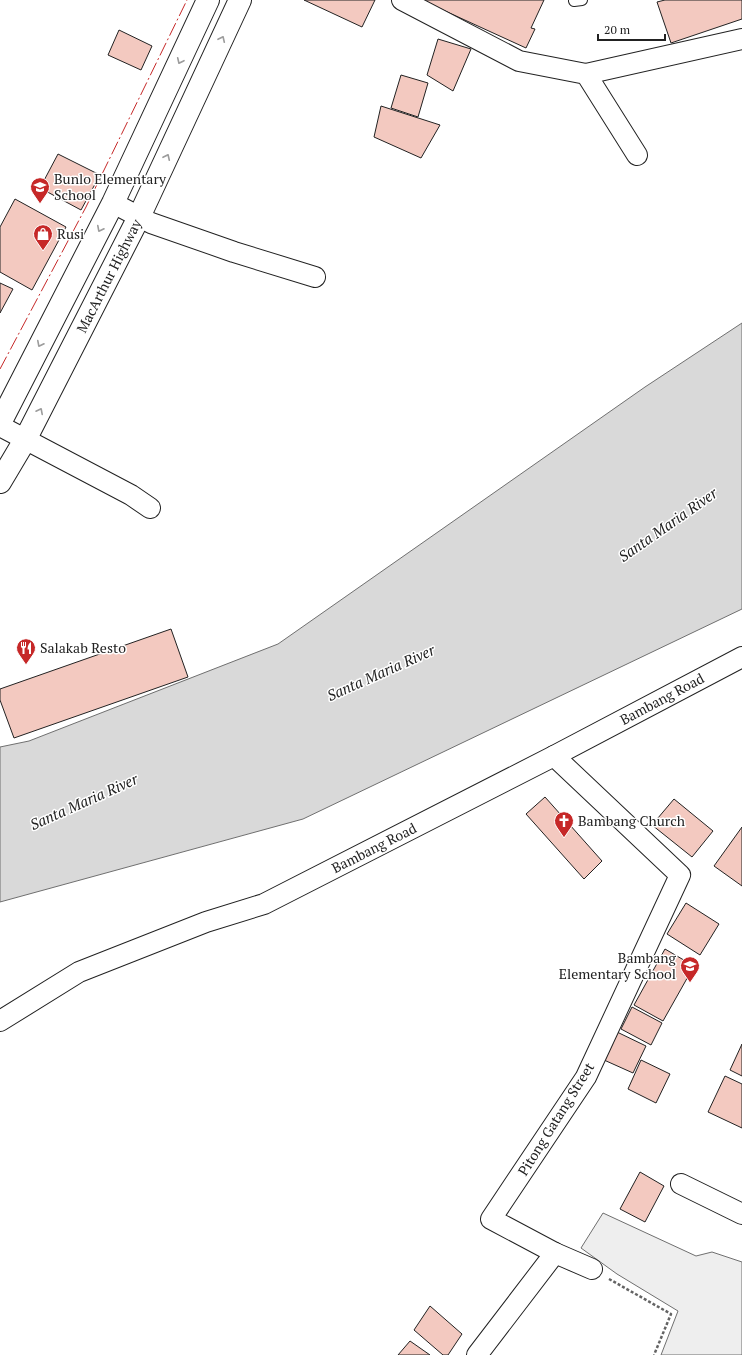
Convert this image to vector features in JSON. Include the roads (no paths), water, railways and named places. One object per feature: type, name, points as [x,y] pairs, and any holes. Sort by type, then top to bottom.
[{"type":"highway","points":[[0,423],[113,204],[208,0]]},
{"type":"highway","name":"MacArthur Highway","points":[[0,482],[25,440],[139,217],[240,0]]},
{"type":"street","points":[[402,0],[520,61],[586,74],[742,39]]},
{"type":"street","points":[[586,74],[637,155]]},
{"type":"street","points":[[113,204],[151,223],[220,247],[315,277]]},
{"type":"street","points":[[0,426],[131,495],[150,508]]},
{"type":"street","name":"Bambang Road","points":[[0,1021],[79,972],[206,922],[264,904],[554,756],[742,657]]},
{"type":"street","name":"Pitong Gatang Street","points":[[554,756],[680,876],[586,1077],[491,1219],[554,1253],[592,1269]]},
{"type":"street","points":[[681,1184],[742,1214]]},
{"type":"street","points":[[477,1355],[554,1253]]},
{"type":"water","name":"Santa Maria River","points":[[742,323],[742,609],[303,819],[0,902],[0,747],[29,741],[278,644],[645,387]]},
{"type":"place","name":"Bunlo Elementary School","points":[[40,204]]},
{"type":"place","name":"Rusi","points":[[43,251]]},
{"type":"place","name":"Salakab Resto","points":[[26,665]]},
{"type":"place","name":"Bambang Church","points":[[564,838]]},
{"type":"place","name":"Bambang Elementary School","points":[[690,983]]}]
